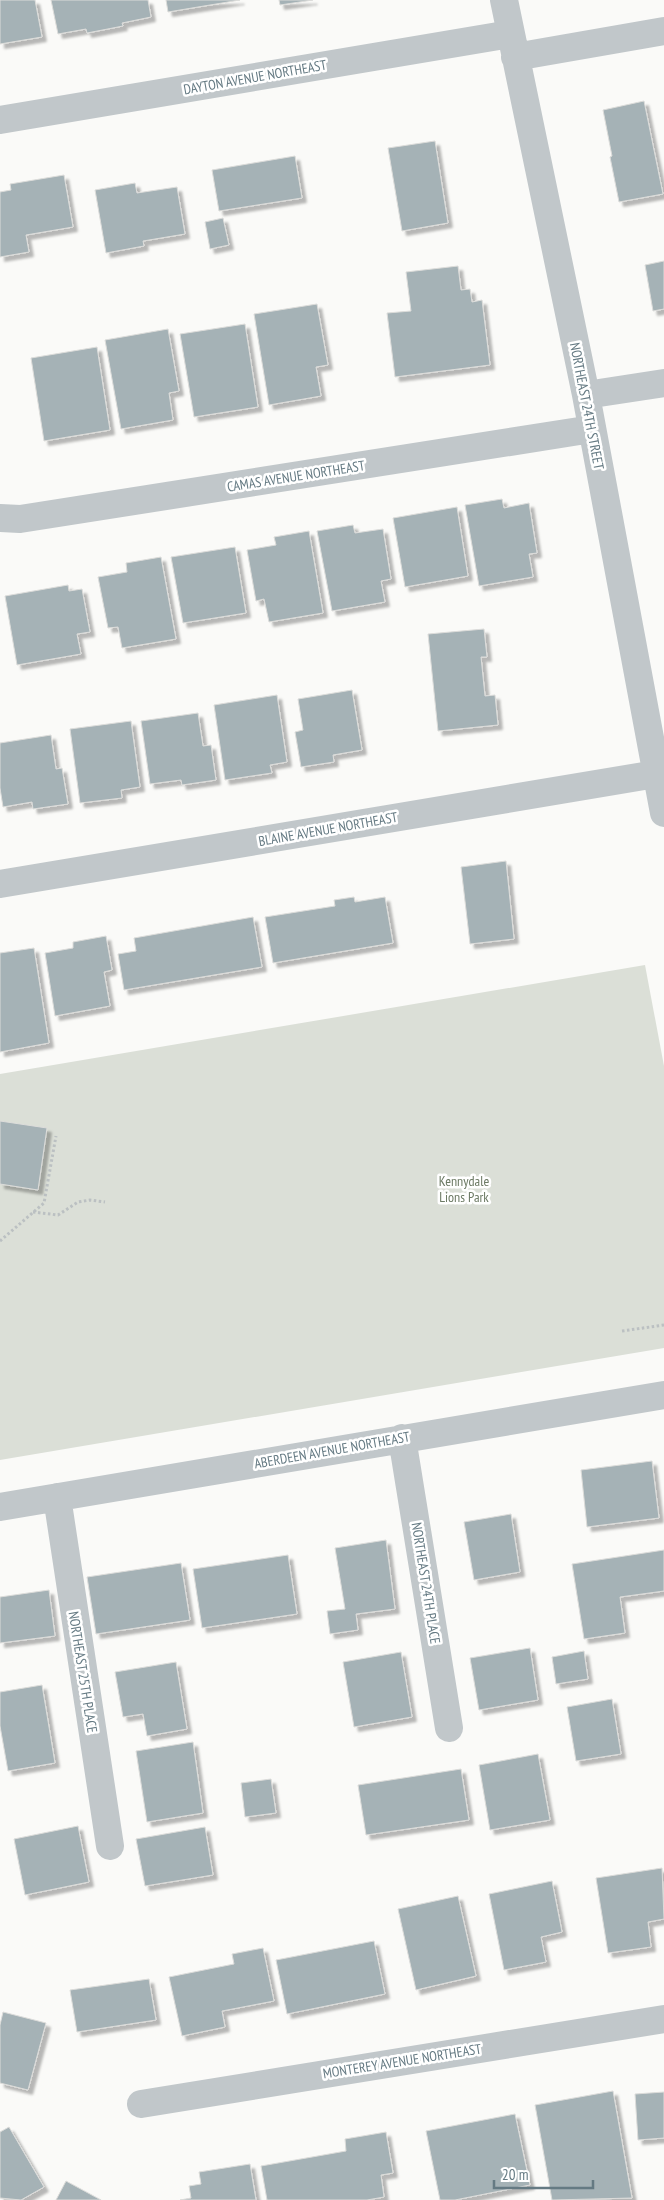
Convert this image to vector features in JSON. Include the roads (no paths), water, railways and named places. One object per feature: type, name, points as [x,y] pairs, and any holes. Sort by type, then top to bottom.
[{"type":"street","name":"NORTHEAST 24TH STREET","points":[[504,0],[586,395],[660,781],[664,813]]},
{"type":"street","name":"DAYTON AVENUE NORTHEAST","points":[[0,120],[513,46],[664,31]]},
{"type":"street","points":[[586,395],[664,383]]},
{"type":"street","name":"CAMAS AVENUE NORTHEAST","points":[[0,518],[20,519],[592,429]]},
{"type":"street","name":"BLAINE AVENUE NORTHEAST","points":[[0,884],[660,781]]},
{"type":"street","name":"ABERDEEN AVENUE NORTHEAST","points":[[0,1507],[664,1395]]},
{"type":"street","name":"NORTHEAST 24TH PLACE","points":[[402,1438],[449,1728]]},
{"type":"street","name":"NORTHEAST 25TH PLACE","points":[[57,1497],[110,1846]]},
{"type":"street","name":"MONTEREY AVENUE NORTHEAST","points":[[141,2104],[664,2019]]},
{"type":"park label","name":"Kennydale Lions Park","points":[[464,1190]]}]
